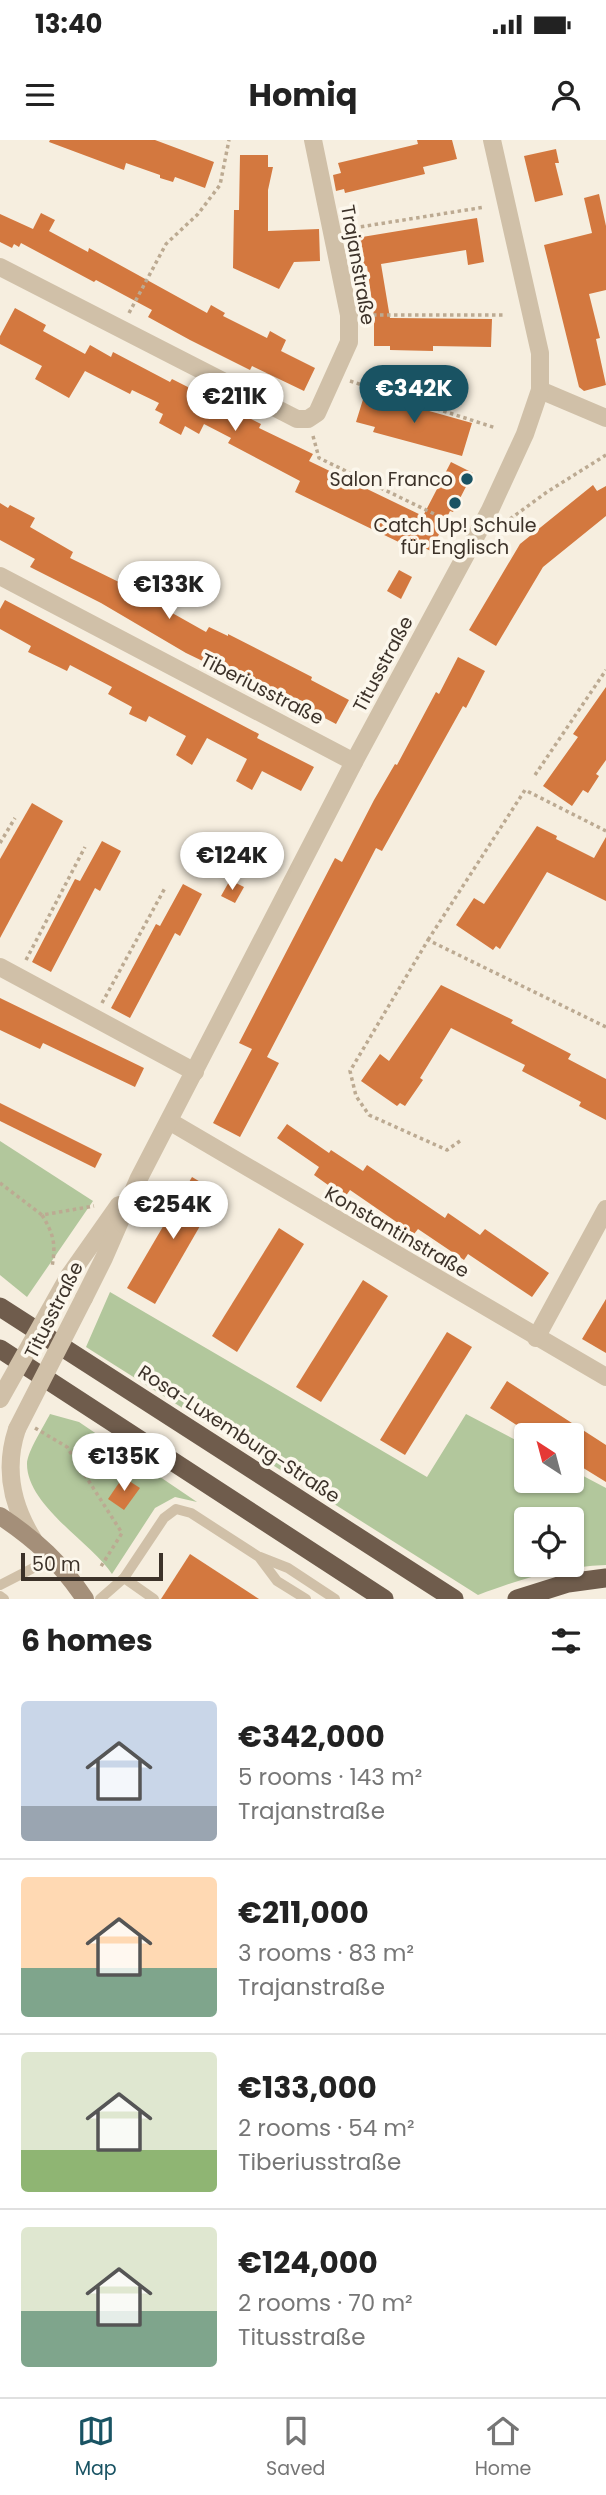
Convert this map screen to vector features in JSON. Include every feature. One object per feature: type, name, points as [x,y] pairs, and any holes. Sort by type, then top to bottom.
[{"type":"highway","name":"Rosa-Luxemburg-Straße","points":[[2,1308],[454,1599]]},
{"type":"highway","points":[[0,1349],[384,1599]]},
{"type":"highway","points":[[517,1599],[568,1583],[606,1578]]},
{"type":"main road","points":[[0,1516],[33,1539],[60,1565],[85,1599]]},
{"type":"street","name":"Trajanstraße","points":[[0,267],[297,419],[308,419],[317,413],[349,342],[349,315],[313,140]]},
{"type":"street","name":"Titusstraße","points":[[33,1539],[14,1501],[5,1461],[25,1428],[138,1180],[354,762],[491,510],[525,434],[541,390],[540,353],[492,140]]},
{"type":"street","points":[[541,390],[606,418]]},
{"type":"street","name":"Tiberiusstraße","points":[[0,576],[354,762]]},
{"type":"street","points":[[0,967],[195,1072]]},
{"type":"street","name":"Konstantinstraße","points":[[169,1121],[606,1377]]},
{"type":"street","name":"Titusstraße","points":[[0,1399],[69,1276],[138,1180]]},
{"type":"street","points":[[536,1338],[606,1209]]},
{"type":"lane","points":[[100,1599],[124,1578],[164,1518],[176,1508],[191,1513],[259,1557],[288,1569],[335,1599]]},
{"type":"lane","points":[[259,1557],[277,1581],[306,1599]]},
{"type":"lane","points":[[0,1585],[43,1563],[60,1565]]},
{"type":"lane","points":[[124,1578],[155,1599]]},
{"type":"path","points":[[126,318],[166,244],[198,214],[220,185],[229,140]]},
{"type":"path","points":[[342,229],[485,207]]},
{"type":"path","points":[[361,315],[505,315]]},
{"type":"path","points":[[345,379],[496,428]]},
{"type":"path","points":[[311,431],[319,458],[457,525]]},
{"type":"path","points":[[510,519],[606,455]]},
{"type":"path","points":[[535,775],[606,670]]},
{"type":"path","points":[[460,1141],[447,1150],[369,1115],[356,1096],[350,1071],[428,940],[525,790],[606,831]]},
{"type":"path","points":[[0,843],[15,818]]},
{"type":"path","points":[[22,969],[85,847]]},
{"type":"path","points":[[98,1010],[164,888]]},
{"type":"path","points":[[428,940],[606,1027]]},
{"type":"path","points":[[0,1183],[42,1215],[52,1231],[55,1249],[52,1267]]},
{"type":"path","points":[[42,1215],[94,1206]]},
{"type":"path","points":[[25,1428],[67,1447],[122,1533],[100,1568]]},
{"type":"green space","points":[[0,1141],[93,1201],[27,1297],[0,1275]]},
{"type":"green space","points":[[110,1292],[427,1477],[466,1414],[514,1439],[514,1493],[584,1493],[584,1476],[606,1488],[606,1565],[584,1567],[584,1507],[514,1507],[514,1577],[531,1577],[478,1595],[86,1347]]},
{"type":"green space","points":[[50,1414],[79,1422],[197,1502],[175,1497],[155,1508],[112,1574],[49,1509],[37,1495],[30,1480],[28,1459]]},
{"type":"building","points":[[155,140],[214,162],[205,188],[175,177],[173,182],[160,178],[160,175],[126,163],[124,170],[49,142]]},
{"type":"building","points":[[417,140],[452,140],[457,159],[423,167],[425,174],[345,193],[344,189],[336,191],[333,175],[341,173],[338,163],[418,144]]},
{"type":"building","points":[[556,149],[559,163],[555,163],[563,195],[535,202],[524,156]]},
{"type":"building","points":[[240,155],[268,155],[268,167],[273,167],[268,190],[268,231],[319,229],[320,261],[294,262],[279,289],[233,268],[234,210],[239,210]]},
{"type":"building","points":[[599,194],[606,226],[606,290],[589,294],[600,338],[596,339],[606,385],[584,391],[579,387],[544,245],[592,233],[584,198]]},
{"type":"building","points":[[41,213],[55,220],[49,231],[88,252],[89,248],[207,313],[211,305],[225,313],[223,316],[267,338],[270,331],[286,340],[281,351],[315,368],[304,391],[252,366],[250,370],[190,340],[148,317],[152,310],[21,243],[19,247],[14,244],[12,248],[0,242],[0,214],[33,229]]},
{"type":"building","points":[[477,218],[484,262],[468,265],[466,250],[381,264],[390,318],[492,319],[491,347],[433,346],[433,351],[390,350],[390,346],[374,346],[374,316],[367,266],[360,267],[356,238]]},
{"type":"building","points":[[15,308],[46,325],[43,331],[85,354],[90,345],[111,357],[113,352],[170,382],[172,379],[261,424],[259,428],[313,454],[309,461],[423,516],[451,462],[473,473],[453,512],[450,511],[431,551],[411,542],[409,547],[295,492],[300,481],[228,443],[231,438],[204,424],[199,434],[185,426],[181,435],[159,423],[163,414],[155,410],[159,403],[132,390],[130,394],[85,371],[69,398],[35,379],[42,366],[0,344],[0,336]]},
{"type":"building","points":[[365,393],[472,423],[462,456],[373,432],[375,427],[356,422]]},
{"type":"building","points":[[593,485],[597,491],[606,486],[606,516],[543,567],[496,646],[469,630],[520,544]]},
{"type":"building","points":[[0,503],[8,508],[10,505],[35,518],[30,527],[73,552],[70,558],[129,587],[133,579],[162,598],[158,605],[206,632],[209,627],[228,634],[312,677],[311,680],[349,700],[336,724],[281,695],[279,698],[186,653],[101,603],[30,567],[35,559],[0,540]]},
{"type":"building","points":[[399,570],[412,577],[401,599],[387,591]]},
{"type":"building","points":[[5,600],[259,734],[257,738],[314,767],[301,791],[262,771],[252,790],[236,781],[247,759],[207,738],[192,765],[176,755],[186,736],[149,716],[146,722],[129,714],[132,707],[108,694],[112,687],[70,665],[67,671],[28,652],[31,646],[0,629],[0,609]]},
{"type":"building","points":[[458,657],[485,671],[382,851],[376,848],[267,1057],[279,1063],[240,1137],[213,1123],[252,1049],[239,1043],[335,858],[342,862],[374,800],[395,764],[397,765],[436,692],[439,694]]},
{"type":"building","points":[[606,687],[606,760],[588,793],[583,790],[572,806],[543,786],[578,737],[573,734]]},
{"type":"building","points":[[32,803],[63,821],[0,938],[0,859]]},
{"type":"building","points":[[537,826],[594,858],[606,837],[606,901],[547,872],[500,949],[496,946],[493,950],[456,925],[474,898],[484,904]]},
{"type":"building","points":[[102,841],[121,851],[100,891],[95,888],[51,972],[32,962],[75,879],[80,881]]},
{"type":"building","points":[[230,880],[244,887],[235,903],[221,896]]},
{"type":"building","points":[[183,884],[202,894],[180,936],[175,933],[130,1018],[111,1008],[156,924],[160,926]]},
{"type":"building","points":[[441,985],[513,1020],[511,1023],[571,1054],[568,1059],[606,1079],[606,1120],[579,1106],[581,1102],[522,1071],[525,1065],[451,1028],[420,1078],[423,1080],[405,1106],[400,1103],[397,1106],[361,1081],[380,1054],[389,1061]]},
{"type":"building","points":[[0,998],[144,1068],[135,1087],[43,1043],[40,1049],[0,1030]]},
{"type":"building","points":[[0,1103],[102,1154],[95,1168],[0,1121]]},
{"type":"building","points":[[287,1124],[329,1153],[331,1150],[363,1171],[367,1165],[445,1218],[448,1213],[480,1235],[485,1229],[549,1273],[532,1297],[468,1254],[464,1260],[418,1229],[414,1234],[350,1190],[345,1197],[314,1175],[319,1167],[277,1138]]},
{"type":"building","points":[[192,1177],[219,1193],[155,1304],[127,1288]]},
{"type":"building","points":[[279,1228],[304,1244],[237,1352],[212,1336]]},
{"type":"building","points":[[363,1280],[388,1296],[321,1402],[296,1387]]},
{"type":"building","points":[[606,1299],[606,1353],[582,1339]]},
{"type":"building","points":[[447,1332],[472,1347],[405,1455],[380,1440]]},
{"type":"building","points":[[507,1381],[572,1423],[514,1423],[490,1408]]},
{"type":"building","points":[[584,1431],[606,1445],[606,1482],[584,1468]]},
{"type":"building","points":[[123,1477],[140,1488],[124,1510],[108,1499]]},
{"type":"building","points":[[190,1554],[259,1599],[161,1599]]},
{"type":"place","name":"Salon Franco","points":[[467,479]]},
{"type":"place","name":"Catch Up! Schule für Englisch","points":[[455,503]]}]
